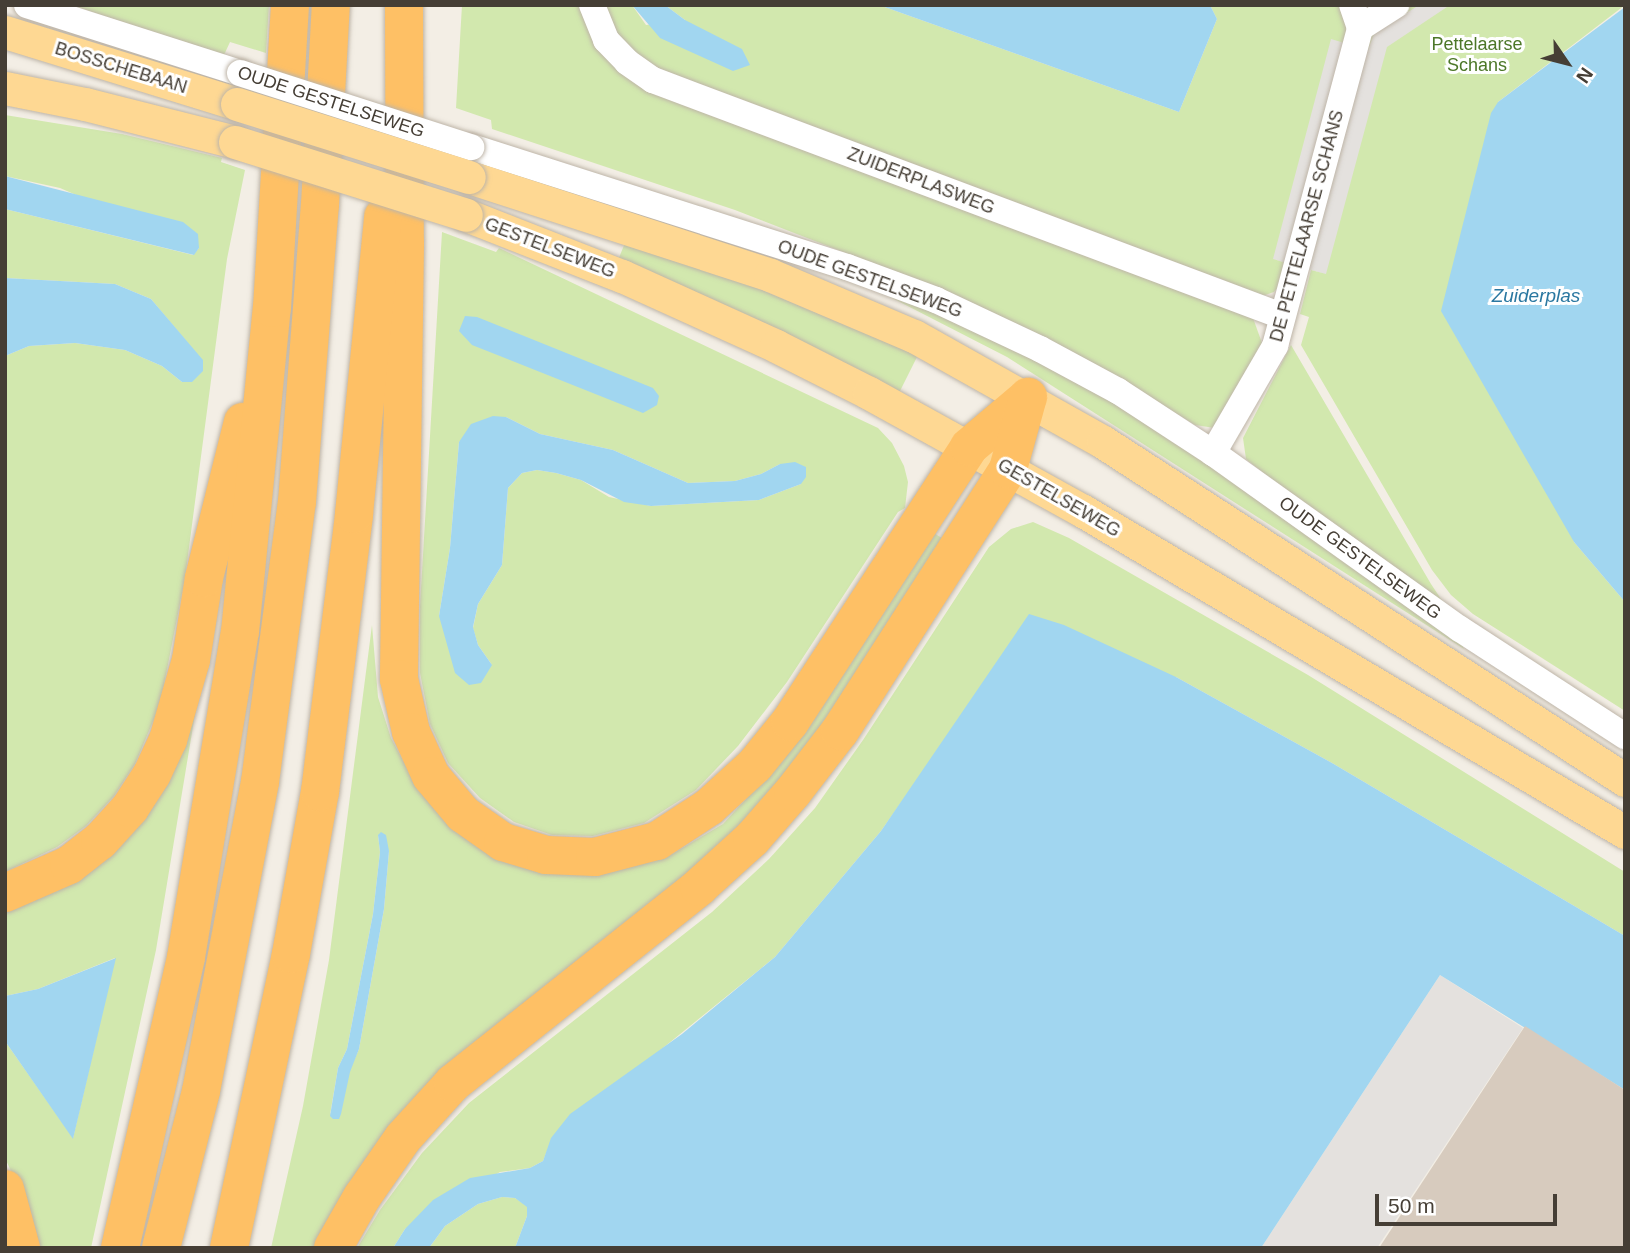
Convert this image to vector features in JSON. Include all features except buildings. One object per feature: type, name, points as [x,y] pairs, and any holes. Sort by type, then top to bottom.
[{"type":"highway","points":[[120,1248],[186,957],[240,632],[272,308],[290,5]]},
{"type":"highway","points":[[162,1248],[201,1091],[260,782],[298,502],[319,219],[331,5]]},
{"type":"highway","points":[[404,5],[405,243],[399,679],[411,732],[431,776],[463,814],[503,842],[545,855],[595,857],[657,841],[709,807],[755,765],[790,722],[969,447],[1028,397]]},
{"type":"highway","points":[[229,1248],[291,954],[320,792],[354,514],[404,5]]},
{"type":"highway","points":[[5,893],[69,865],[100,841],[130,808],[152,774],[168,740],[191,660],[204,578],[272,308]]},
{"type":"highway","points":[[333,1248],[362,1197],[403,1138],[453,1083],[699,887],[751,839],[793,792],[840,731],[1008,468],[1028,397]]},
{"type":"highway","points":[[5,1189],[21,1248]]},
{"type":"main road","name":"BOSSCHEBAAN","points":[[5,32],[239,89],[470,162]]},
{"type":"main road","name":"GESTELSEWEG","points":[[5,88],[85,104],[235,142],[466,215],[622,276],[776,346],[1008,468],[1625,832]]},
{"type":"main road","points":[[470,162],[770,275],[914,336],[1028,397],[1118,451],[1625,780]]},
{"type":"street","name":"OUDE GESTELSEWEG","points":[[27,5],[239,89]]},
{"type":"street","name":"ZUIDERPLASWEG","points":[[592,5],[606,40],[626,62],[653,80],[1282,316]]},
{"type":"street","name":"DE PETTELAARSE SCHANS","points":[[1213,453],[1275,346],[1356,17],[1396,5]]},
{"type":"street","name":"OUDE GESTELSEWEG","points":[[470,162],[847,267],[936,300],[1040,349],[1118,391],[1213,453],[1460,629],[1625,736]]},
{"type":"green space","points":[[71,5],[269,5],[266,53],[230,42],[224,55]]},
{"type":"green space","points":[[462,5],[585,5],[622,68],[1253,318],[1262,343],[1215,428],[1195,425],[1126,383],[851,255],[735,210],[492,129],[491,120],[456,108]]},
{"type":"green space","name":"Pettelaarse Schans","points":[[602,5],[632,5],[646,25],[685,20],[665,5],[879,5],[1179,112],[1217,19],[1210,5],[1625,5],[1498,102],[1574,542],[1625,602],[1625,711],[1473,614],[1451,595],[1432,570],[1301,345],[1309,317],[1300,314],[1311,270],[1327,274],[1274,259],[1289,264],[1283,281],[1274,292],[1262,296],[781,118],[633,58],[614,37]]},
{"type":"green space","points":[[5,115],[122,134],[222,158],[221,162],[245,170],[227,259],[185,578],[160,705],[135,764],[114,796],[86,826],[57,847],[5,872],[5,356],[29,346],[75,343],[125,350],[162,366],[182,382],[202,360],[151,299],[115,284],[5,278],[5,209],[193,255],[199,248],[60,188],[5,176]]},
{"type":"green space","points":[[442,232],[496,252],[499,248],[878,428],[892,443],[904,466],[908,482],[905,508],[898,512],[787,682],[738,746],[696,790],[644,823],[593,836],[552,835],[514,822],[480,798],[448,763],[430,724],[420,673],[420,606]],"holes":[[[506,417],[540,434],[613,450],[688,483],[735,481],[761,474],[780,464],[801,484],[759,500],[651,506],[609,497],[581,480],[556,473],[537,470],[522,473],[508,488],[502,565],[478,604],[473,628],[478,645],[492,665],[439,616],[450,548],[459,442]]]},
{"type":"green space","points":[[625,243],[750,285],[918,355],[899,393],[618,260]]},
{"type":"green space","points":[[857,280],[933,305],[1085,382],[1251,490],[1458,637],[1464,649],[1007,357]]},
{"type":"green space","points":[[1291,345],[1445,605],[1302,504],[1246,459],[1243,438]]},
{"type":"green space","points":[[1033,522],[1069,538],[1308,675],[1625,872],[1625,936],[1332,763],[1176,677],[926,767],[881,831],[775,957],[552,1138],[543,1161],[530,1168],[500,1172],[405,1229],[393,1248],[357,1248],[380,1210],[422,1153],[469,1103],[712,912],[769,859],[815,808],[863,740],[989,547],[1011,529]]},
{"type":"green space","points":[[932,532],[942,538],[832,713],[737,833],[492,1034],[322,1248],[271,1248],[303,1106],[329,960],[372,625],[378,697],[391,738],[414,781],[456,821],[667,857],[723,824],[770,773]],"holes":[[[378,835],[389,851],[384,909],[359,1049],[330,1115],[338,1068],[347,1049],[373,914],[380,852]]]},
{"type":"green space","points":[[204,660],[156,950],[91,1248],[35,1248],[15,1180],[5,1158],[5,1041],[73,1138],[115,958],[38,989],[5,996],[5,905],[74,875]]},
{"type":"green space","points":[[502,1197],[515,1198],[527,1206],[527,1216],[515,1248],[429,1248],[445,1226],[478,1204]]},
{"type":"shaded area","points":[[1419,5],[1450,5],[1387,47],[1326,274],[1273,259],[1331,39],[1368,50],[1374,34]]},
{"type":"shaded area","points":[[1440,975],[1523,1028],[1377,1248],[1261,1248]]},
{"type":"water","points":[[632,5],[665,5],[685,20],[742,49],[750,65],[733,71],[660,38]]},
{"type":"water","points":[[879,5],[1210,5],[1217,19],[1179,112]]},
{"type":"water","name":"Zuiderplas","points":[[1625,7],[1625,602],[1574,542],[1441,311],[1491,113],[1498,102]]},
{"type":"water","points":[[5,176],[183,222],[198,234],[199,248],[194,255],[5,209]]},
{"type":"water","points":[[5,278],[115,284],[151,299],[203,360],[203,371],[192,382],[182,382],[162,366],[125,350],[75,343],[29,346],[5,356]]},
{"type":"water","points":[[465,316],[477,317],[653,388],[659,396],[657,405],[643,413],[472,345],[459,331]]},
{"type":"water","points":[[493,416],[506,417],[540,434],[613,450],[688,483],[735,481],[761,474],[780,464],[795,462],[806,467],[806,477],[801,484],[759,500],[651,506],[624,502],[581,480],[556,473],[537,470],[522,473],[508,488],[502,565],[478,604],[473,627],[478,645],[492,665],[481,683],[469,685],[455,673],[439,616],[450,548],[459,442],[471,424]]},
{"type":"water","points":[[1029,614],[1064,625],[1176,677],[1332,763],[1625,936],[1625,1090],[1440,975],[1261,1248],[515,1248],[527,1216],[527,1207],[515,1198],[502,1197],[478,1204],[445,1226],[429,1248],[393,1248],[405,1229],[433,1200],[470,1178],[530,1168],[543,1161],[551,1138],[570,1114],[682,1034],[775,957],[881,831]]},
{"type":"water","points":[[381,832],[386,835],[389,851],[384,909],[359,1049],[350,1072],[341,1114],[339,1119],[333,1119],[330,1116],[338,1068],[347,1049],[373,914],[380,852],[378,835]]},
{"type":"water","points":[[116,958],[73,1139],[5,1041],[5,996],[38,989]]}]
